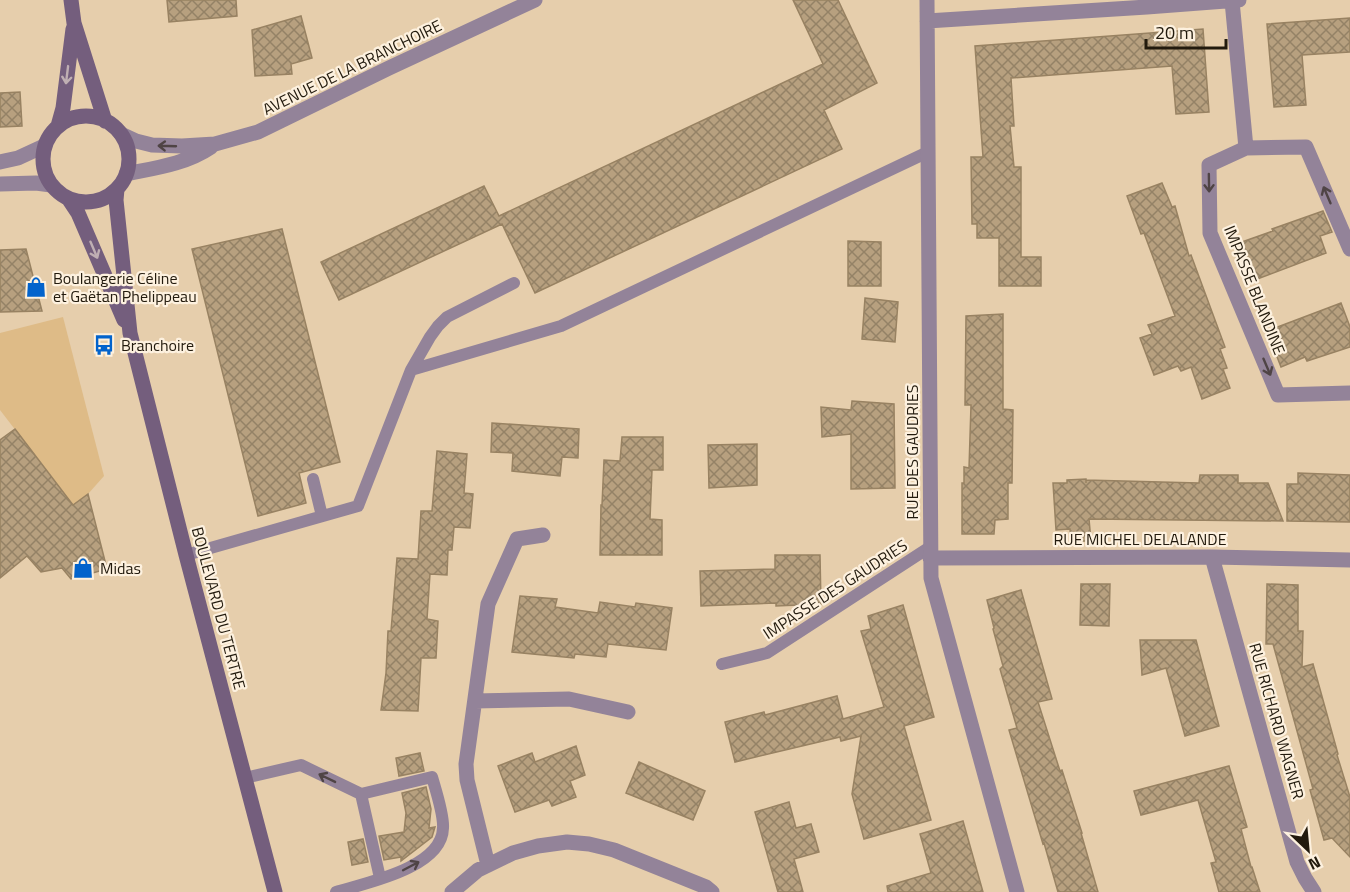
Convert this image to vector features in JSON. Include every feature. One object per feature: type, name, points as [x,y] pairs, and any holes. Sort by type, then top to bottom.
[{"type":"main road","points":[[71,0],[74,23],[105,120]]},
{"type":"main road","points":[[58,126],[74,23]]},
{"type":"main road","points":[[83,116],[105,120],[114,126],[127,145],[129,156],[126,174],[117,189],[104,198],[84,202],[68,198],[58,192],[46,175],[43,165],[44,146],[49,135],[58,126],[72,118],[83,116]]},
{"type":"main road","name":"BOULEVARD DU TERTRE","points":[[117,189],[116,201],[130,333],[275,892]]},
{"type":"main road","name":"BOULEVARD DU TERTRE","points":[[68,198],[78,213],[130,333]]},
{"type":"street","name":"AVENUE DE LA BRANCHOIRE","points":[[121,134],[152,145],[182,146],[215,144],[258,132],[535,0]]},
{"type":"street","name":"RUE DES GAUDRIES","points":[[927,0],[931,578],[1017,892]]},
{"type":"street","points":[[927,21],[1239,0]]},
{"type":"street","points":[[1232,1],[1246,148]]},
{"type":"street","name":"AVENUE DE LA BRANCHOIRE","points":[[126,174],[163,167],[187,159],[215,144]]},
{"type":"street","points":[[0,162],[18,158],[44,146]]},
{"type":"street","name":"IMPASSE BLANDINE","points":[[1350,249],[1306,147],[1246,148],[1209,165],[1210,233],[1278,395],[1350,393]]},
{"type":"street","points":[[0,184],[21,182],[51,184]]},
{"type":"street","points":[[488,865],[467,780],[466,764],[488,604],[517,539],[543,535]]},
{"type":"street","name":"RUE MICHEL DELALANDE","points":[[930,553],[1350,560]]},
{"type":"street","name":"RUE RICHARD WAGNER","points":[[1212,557],[1297,862],[1314,892]]},
{"type":"street","points":[[475,701],[569,699],[628,712]]},
{"type":"street","points":[[452,892],[488,865],[513,853],[538,846],[567,842],[614,850],[706,887],[712,892]]},
{"type":"lane","points":[[411,370],[561,326],[928,152]]},
{"type":"lane","points":[[186,555],[358,506],[411,370],[430,337],[447,317],[514,284]]},
{"type":"lane","points":[[313,479],[322,516]]},
{"type":"lane","name":"IMPASSE DES GAUDRIES","points":[[722,664],[767,653],[930,553]]},
{"type":"lane","points":[[245,778],[301,765],[361,794],[432,777],[444,825],[436,847],[424,859],[405,870],[336,892]]},
{"type":"lane","points":[[361,794],[380,878]]},
{"type":"shaded area","points":[[63,317],[104,476],[88,494],[73,505],[0,410],[0,333]]},
{"type":"building","points":[[167,0],[236,0],[237,16],[169,22]]},
{"type":"building","points":[[793,0],[838,0],[877,83],[824,110],[842,149],[535,293],[502,224],[339,300],[321,262],[484,186],[499,216],[823,64]]},
{"type":"building","points":[[301,16],[312,58],[291,64],[292,74],[255,76],[252,30]]},
{"type":"building","points":[[1350,18],[1350,52],[1302,55],[1306,105],[1274,107],[1267,24]]},
{"type":"building","points":[[1203,29],[1209,112],[1176,114],[1172,66],[1011,78],[1014,126],[1010,126],[1014,167],[1021,167],[1021,257],[1041,257],[1041,286],[999,286],[999,238],[977,238],[977,224],[972,224],[971,157],[983,157],[975,46]]},
{"type":"building","points":[[20,92],[22,126],[0,127],[0,93]]},
{"type":"building","points":[[1162,183],[1172,207],[1175,206],[1189,256],[1191,255],[1225,347],[1220,349],[1227,368],[1223,369],[1230,388],[1202,399],[1191,367],[1181,371],[1178,366],[1154,375],[1140,338],[1152,334],[1148,325],[1175,316],[1144,233],[1141,234],[1127,196]]},
{"type":"building","points":[[1323,211],[1332,232],[1320,236],[1326,253],[1252,281],[1239,243]]},
{"type":"building","points":[[282,229],[340,462],[299,473],[306,503],[258,516],[192,249]]},
{"type":"building","points":[[848,241],[881,242],[881,286],[848,286]]},
{"type":"building","points":[[26,249],[42,311],[0,312],[0,250]]},
{"type":"building","points":[[865,298],[898,302],[895,342],[862,339]]},
{"type":"building","points":[[1341,303],[1350,327],[1350,347],[1307,361],[1305,357],[1281,367],[1267,331]]},
{"type":"building","points":[[1003,314],[1003,409],[1013,410],[1012,483],[1008,483],[1008,519],[995,520],[994,534],[962,534],[962,483],[964,483],[964,467],[969,468],[971,405],[965,405],[966,316]]},
{"type":"building","points":[[852,401],[894,404],[895,488],[851,489],[851,434],[822,437],[821,407],[851,410]]},
{"type":"building","points":[[492,423],[579,429],[578,458],[562,457],[560,476],[512,471],[513,453],[491,452]]},
{"type":"building","points":[[15,429],[73,505],[88,494],[107,569],[71,579],[62,568],[41,572],[27,556],[0,578],[0,440]]},
{"type":"building","points":[[622,437],[663,437],[663,470],[652,470],[650,519],[662,520],[662,555],[600,555],[604,460],[620,461]]},
{"type":"building","points":[[757,444],[757,485],[709,488],[708,445]]},
{"type":"building","points":[[437,451],[467,454],[464,493],[473,494],[470,528],[454,527],[452,550],[448,550],[447,575],[430,574],[427,619],[438,621],[436,658],[421,658],[418,711],[381,710],[397,558],[418,559],[421,511],[432,511]]},
{"type":"building","points":[[1298,473],[1350,475],[1350,522],[1287,521],[1287,484],[1298,484]]},
{"type":"building","points":[[1200,475],[1238,475],[1238,483],[1268,483],[1283,521],[1089,519],[1091,541],[1071,541],[1070,529],[1056,530],[1053,483],[1086,480],[1199,483]]},
{"type":"building","points":[[775,555],[820,555],[821,604],[701,606],[700,571],[775,569]]},
{"type":"building","points":[[1081,584],[1110,584],[1109,626],[1080,625]]},
{"type":"building","points":[[1267,584],[1298,585],[1298,631],[1303,631],[1302,667],[1313,664],[1350,797],[1350,857],[1332,838],[1324,840],[1310,790],[1313,789],[1273,644],[1266,644]]},
{"type":"building","points":[[1021,590],[1052,699],[1038,702],[1082,833],[1098,892],[1058,892],[1009,730],[1017,728],[1000,669],[1003,666],[987,600]]},
{"type":"building","points":[[520,596],[557,599],[555,607],[598,613],[600,602],[635,607],[636,603],[672,608],[666,650],[608,644],[606,657],[575,654],[574,658],[512,652]]},
{"type":"building","points":[[903,605],[934,717],[904,726],[931,820],[864,839],[852,794],[861,736],[841,741],[840,737],[735,762],[725,722],[764,712],[765,715],[837,696],[843,719],[884,707],[861,631],[871,629],[868,616]]},
{"type":"building","points":[[1140,640],[1196,640],[1219,726],[1185,736],[1166,668],[1142,675]]},
{"type":"building","points":[[576,746],[585,775],[570,781],[576,797],[552,806],[549,800],[515,812],[498,766],[532,753],[535,762]]},
{"type":"building","points":[[420,753],[424,771],[399,776],[396,758]]},
{"type":"building","points":[[639,762],[705,791],[693,820],[626,793]]},
{"type":"building","points":[[1229,766],[1247,827],[1241,829],[1260,892],[1219,892],[1211,863],[1216,862],[1198,800],[1141,815],[1134,791]]},
{"type":"building","points":[[426,787],[431,809],[429,828],[435,827],[432,837],[401,861],[401,857],[384,860],[379,836],[404,832],[406,813],[402,793]]},
{"type":"building","points":[[789,802],[796,828],[811,824],[819,852],[794,859],[803,892],[778,892],[755,812]]},
{"type":"building","points":[[963,821],[983,892],[888,892],[887,886],[931,873],[920,834]]},
{"type":"building","points":[[363,839],[368,862],[352,865],[348,842]]},
{"type":"place","name":"Boulangerie Céline et Gaëtan Phelippeau","points":[[36,287]]},
{"type":"place","name":"Branchoire","points":[[104,345]]},
{"type":"place","name":"Midas","points":[[83,568]]}]
